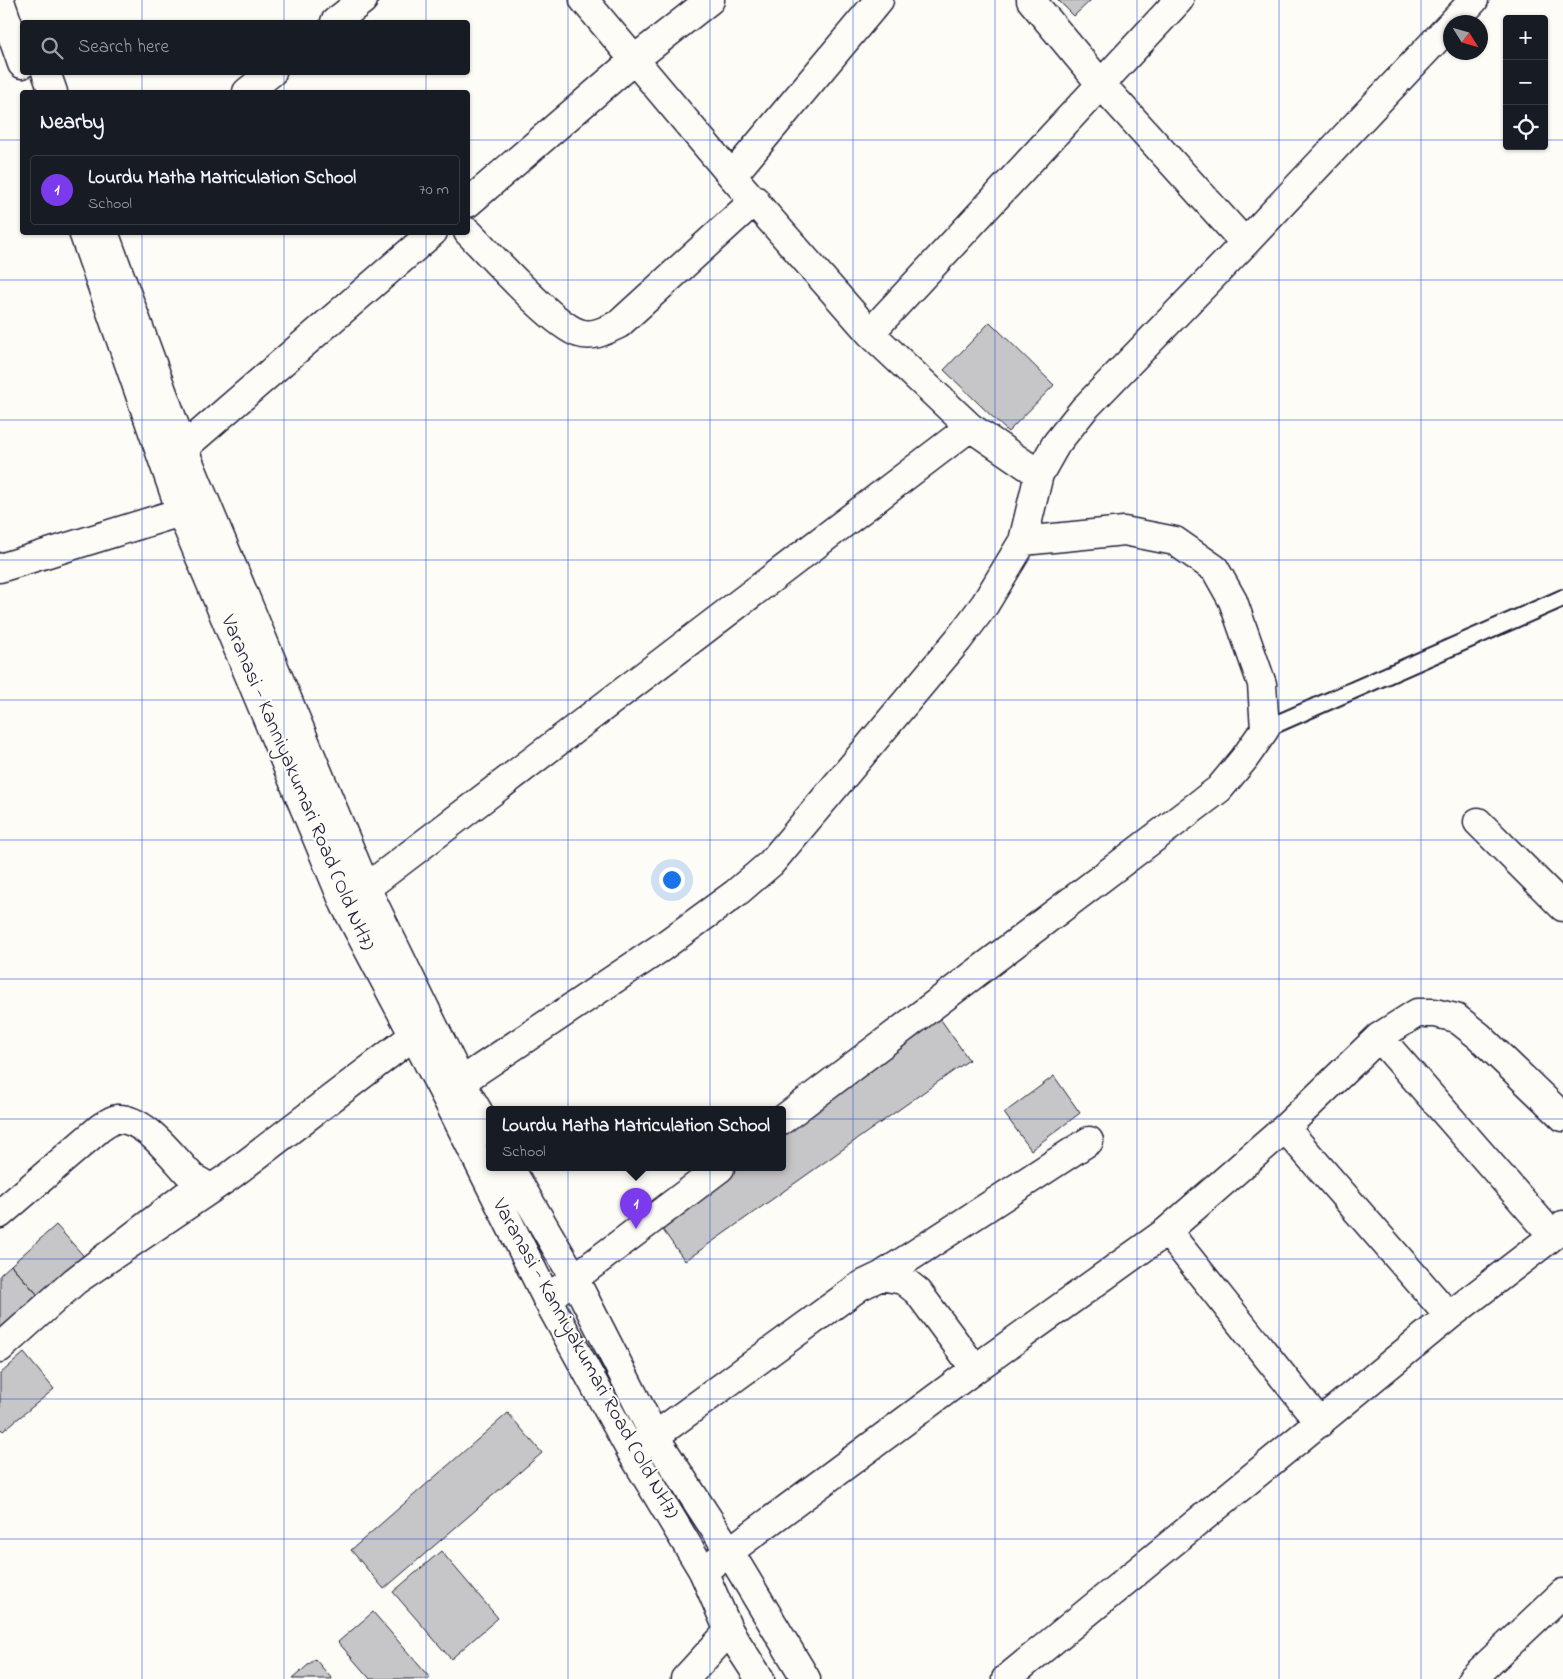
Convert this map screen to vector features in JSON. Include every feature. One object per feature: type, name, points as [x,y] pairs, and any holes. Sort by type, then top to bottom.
[{"type":"street","points":[[19,0],[27,20]]},
{"type":"street","points":[[338,20],[363,0]]},
{"type":"street","points":[[584,0],[732,176],[870,333],[970,428],[1039,474]]},
{"type":"street","points":[[470,201],[635,59],[710,0]]},
{"type":"street","points":[[732,176],[880,0]]},
{"type":"street","points":[[1031,0],[1100,83],[1245,244]]},
{"type":"street","points":[[870,333],[1179,0]]},
{"type":"street","points":[[1460,15],[1474,0]]},
{"type":"street","points":[[0,1],[20,58]]},
{"type":"street","points":[[452,1088],[662,947],[736,893],[770,863],[958,640],[985,604],[1023,541],[1039,474],[1056,444],[1084,409],[1245,244],[1443,34]]},
{"type":"street","points":[[27,75],[32,90]]},
{"type":"street","points":[[47,75],[52,90]]},
{"type":"street","points":[[250,90],[268,75]]},
{"type":"street","points":[[470,234],[559,323],[578,333],[596,335],[619,324],[755,200]]},
{"type":"street","name":"Varanasi - Kanniyakumari Road (Old NH7)","points":[[84,235],[174,456],[181,512],[345,905],[413,1036],[452,1088],[486,1164]]},
{"type":"street","points":[[105,235],[174,456],[366,888],[452,1088],[486,1127]]},
{"type":"street","points":[[174,456],[430,235]]},
{"type":"street","points":[[366,888],[970,428]]},
{"type":"street","points":[[0,568],[181,512]]},
{"type":"street","points":[[786,1117],[1219,790],[1265,729],[1262,684],[1233,601],[1215,569],[1175,540],[1124,532],[1023,541]]},
{"type":"street","points":[[1478,822],[1563,907]]},
{"type":"street","points":[[703,1571],[975,1369],[1168,1231],[1285,1128],[1379,1037],[1417,1013],[1435,1013],[1456,1018],[1479,1036],[1563,1117]]},
{"type":"street","points":[[75,1282],[230,1176],[413,1036]]},
{"type":"street","points":[[1006,1679],[1558,1230],[1379,1037]]},
{"type":"street","points":[[0,1214],[100,1128],[115,1119],[133,1122],[148,1131],[193,1178],[202,1182],[75,1282],[0,1348]]},
{"type":"street","points":[[1285,1128],[1450,1316]]},
{"type":"street","points":[[632,1453],[860,1286],[881,1276],[1088,1141]]},
{"type":"street","name":"Varanasi - Kanniyakumari Road (Old NH7)","points":[[489,1171],[546,1299],[632,1453],[703,1571],[728,1632],[760,1679]]},
{"type":"street","points":[[512,1171],[574,1278],[655,1437],[729,1551],[806,1679]]},
{"type":"street","points":[[546,1299],[716,1171]]},
{"type":"street","points":[[1168,1231],[1320,1423]]},
{"type":"street","points":[[881,1276],[903,1280],[918,1292],[975,1369]]},
{"type":"street","points":[[1472,1679],[1563,1593]]},
{"type":"street","points":[[685,1679],[728,1632]]},
{"type":"lane","points":[[1265,729],[1563,598]]},
{"type":"building","points":[[1058,0],[1091,0],[1074,16]]},
{"type":"building","points":[[990,322],[1054,385],[1008,432],[944,370]]},
{"type":"building","points":[[939,1017],[969,1060],[685,1261],[655,1219],[723,1171],[786,1171],[786,1126]]},
{"type":"building","points":[[1054,1076],[1080,1113],[1031,1150],[1004,1113]]},
{"type":"building","points":[[56,1225],[90,1263],[46,1304],[11,1265]]},
{"type":"building","points":[[11,1265],[46,1304],[0,1342],[0,1275]]},
{"type":"building","points":[[24,1353],[54,1389],[3,1431],[0,1428],[0,1374]]},
{"type":"building","points":[[508,1413],[542,1453],[384,1589],[351,1550]]},
{"type":"building","points":[[441,1551],[498,1618],[451,1659],[393,1592]]},
{"type":"building","points":[[373,1612],[429,1679],[370,1679],[338,1642]]},
{"type":"building","points":[[315,1659],[332,1679],[292,1679]]},
{"type":"place","name":"Lourdu Matha Matriculation School","points":[[636,1229]]}]
